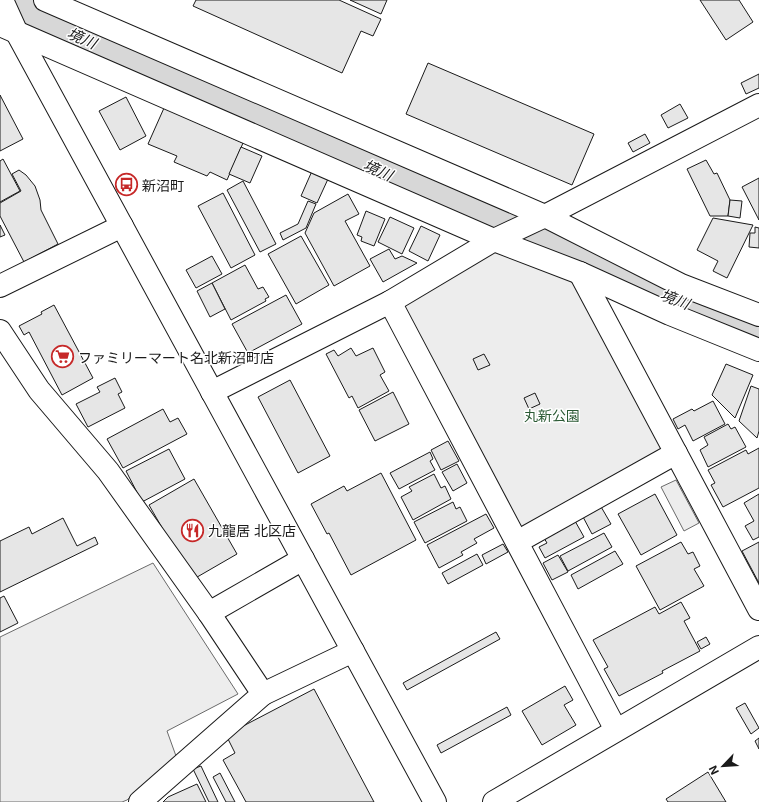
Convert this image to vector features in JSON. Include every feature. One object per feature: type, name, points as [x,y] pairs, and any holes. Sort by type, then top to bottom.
[{"type":"street","points":[[45,0],[544,216],[681,285],[759,315]]},
{"type":"street","points":[[7,17],[435,802]]},
{"type":"street","points":[[7,17],[495,239],[580,273],[670,314],[759,350]]},
{"type":"street","points":[[212,392],[390,302],[495,239],[544,216],[759,105]]},
{"type":"street","points":[[0,286],[122,226]]},
{"type":"street","points":[[580,273],[759,609]]},
{"type":"street","points":[[390,302],[616,730]]},
{"type":"street","points":[[0,331],[39,390],[108,472],[208,613],[263,694]]},
{"type":"street","points":[[517,542],[676,453]]},
{"type":"street","points":[[208,613],[303,559]]},
{"type":"street","points":[[494,802],[759,647]]},
{"type":"street","points":[[140,802],[263,694],[353,652]]},
{"type":"shaded area","name":"丸新公園","points":[[494,242],[578,276],[673,453],[517,539],[392,303]]},
{"type":"shaded area","points":[[676,480],[699,523],[684,531],[661,487]]},
{"type":"shaded area","points":[[153,563],[238,694],[167,731],[176,756],[127,800],[122,802],[0,802],[0,637]]},
{"type":"building","points":[[196,0],[339,0],[381,19],[373,36],[361,31],[342,73],[193,6]]},
{"type":"building","points":[[350,0],[387,0],[381,14]]},
{"type":"building","points":[[700,0],[739,0],[753,22],[726,40]]},
{"type":"building","points":[[428,63],[594,134],[572,185],[406,114]]},
{"type":"building","points":[[759,74],[759,88],[746,94],[741,83]]},
{"type":"building","points":[[0,95],[23,139],[0,151]]},
{"type":"building","points":[[126,97],[146,136],[120,150],[99,111]]},
{"type":"building","points":[[680,104],[688,118],[668,128],[661,115]]},
{"type":"building","points":[[164,108],[243,143],[227,180],[210,172],[207,176],[174,162],[177,156],[148,144]]},
{"type":"building","points":[[645,134],[650,143],[633,152],[628,143]]},
{"type":"building","points":[[241,147],[262,156],[250,183],[229,174]]},
{"type":"building","points":[[3,159],[20,191],[0,202],[0,161]]},
{"type":"building","points":[[706,160],[714,174],[717,173],[730,200],[728,216],[710,216],[687,169]]},
{"type":"building","points":[[19,170],[26,175],[35,186],[40,200],[41,210],[58,244],[24,262],[0,216],[0,203],[21,191],[12,174]]},
{"type":"building","points":[[312,171],[328,179],[317,203],[301,196]]},
{"type":"building","points":[[759,178],[759,220],[742,187]]},
{"type":"building","points":[[243,181],[276,244],[260,252],[227,190]]},
{"type":"building","points":[[223,193],[255,255],[231,268],[198,206]]},
{"type":"building","points":[[348,194],[359,214],[345,221],[370,266],[334,286],[305,233],[314,213]]},
{"type":"building","points":[[730,200],[742,201],[740,218],[728,216]]},
{"type":"building","points":[[308,201],[316,204],[306,228],[283,240],[280,233],[298,224]]},
{"type":"building","points":[[366,211],[385,219],[374,246],[361,241],[362,237],[357,235]]},
{"type":"building","points":[[390,217],[414,228],[402,254],[378,242]]},
{"type":"building","points":[[713,218],[753,225],[727,278],[713,271],[718,261],[697,250]]},
{"type":"building","points":[[0,225],[5,235],[0,237]]},
{"type":"building","points":[[421,226],[440,235],[428,261],[409,251]]},
{"type":"building","points":[[755,227],[759,228],[759,248],[749,247],[750,233],[755,233]]},
{"type":"building","points":[[301,236],[329,285],[296,304],[268,254]]},
{"type":"building","points":[[389,249],[395,259],[402,256],[417,263],[383,282],[370,259]]},
{"type":"building","points":[[212,256],[222,274],[196,288],[186,270]]},
{"type":"building","points":[[245,265],[258,289],[263,287],[269,297],[265,299],[266,301],[231,320],[212,283]]},
{"type":"building","points":[[212,283],[225,309],[210,317],[197,291]]},
{"type":"building","points":[[286,295],[302,324],[248,353],[232,324]]},
{"type":"building","name":"ファミリーマート名北新沼町店","points":[[54,305],[93,378],[62,395],[29,332],[24,335],[19,326],[42,314],[41,312]]},
{"type":"building","points":[[351,348],[356,356],[373,348],[385,372],[380,375],[389,391],[358,408],[352,396],[349,398],[326,354],[334,350],[338,356]]},
{"type":"building","points":[[484,354],[490,365],[478,370],[473,359]]},
{"type":"building","points":[[726,364],[753,375],[735,418],[712,395]]},
{"type":"building","points":[[115,378],[122,392],[118,394],[125,408],[88,427],[76,404],[100,392],[97,387]]},
{"type":"building","points":[[290,380],[330,456],[298,473],[258,397]]},
{"type":"building","points":[[751,386],[759,389],[759,431],[757,438],[739,421]]},
{"type":"building","points":[[393,392],[409,424],[375,441],[359,410]]},
{"type":"building","points":[[535,393],[540,404],[529,409],[524,398]]},
{"type":"building","points":[[713,401],[725,424],[693,441],[685,425],[678,429],[673,419],[692,409],[694,411]]},
{"type":"building","points":[[163,409],[170,422],[178,418],[187,434],[123,468],[107,439]]},
{"type":"building","points":[[728,424],[731,429],[735,427],[746,447],[708,467],[700,450],[708,445],[704,437]]},
{"type":"building","points":[[448,441],[459,461],[441,470],[431,450]]},
{"type":"building","points":[[759,448],[759,488],[723,507],[711,485],[715,483],[708,470],[746,450],[748,454]]},
{"type":"building","points":[[169,449],[185,479],[142,502],[126,471]]},
{"type":"building","points":[[430,452],[433,459],[430,461],[435,470],[399,489],[390,473]]},
{"type":"building","points":[[457,464],[467,483],[453,491],[442,472]]},
{"type":"building","points":[[381,473],[416,540],[351,575],[329,533],[327,534],[311,504],[344,486],[347,491]]},
{"type":"building","points":[[434,474],[441,488],[445,486],[451,499],[413,520],[401,497],[412,491],[409,487]]},
{"type":"building","name":"九龍居 北区店","points":[[194,479],[237,554],[192,580],[149,505]]},
{"type":"building","points":[[655,494],[677,535],[641,555],[618,514]]},
{"type":"building","points":[[759,494],[759,537],[753,540],[745,526],[754,521],[744,503]]},
{"type":"building","points":[[453,502],[456,509],[460,507],[467,521],[425,543],[414,522]]},
{"type":"building","points":[[600,505],[611,524],[592,534],[582,515]]},
{"type":"building","points":[[486,514],[494,528],[474,539],[477,543],[461,552],[463,555],[439,568],[427,545]]},
{"type":"building","points":[[63,518],[77,546],[95,537],[98,544],[0,592],[0,541],[29,527],[32,534]]},
{"type":"building","points":[[575,521],[584,537],[545,558],[539,547],[547,543],[544,538]]},
{"type":"building","points":[[604,533],[612,547],[568,571],[560,556]]},
{"type":"building","points":[[681,542],[688,554],[693,552],[700,566],[694,569],[704,586],[660,610],[636,566]]},
{"type":"building","points":[[759,542],[759,583],[742,551]]},
{"type":"building","points":[[503,544],[508,552],[486,564],[482,555]]},
{"type":"building","points":[[615,551],[623,564],[578,589],[571,575]]},
{"type":"building","points":[[477,554],[483,565],[448,584],[442,573]]},
{"type":"building","points":[[558,555],[568,572],[552,580],[543,563]]},
{"type":"building","points":[[4,596],[18,623],[0,632],[0,598]]},
{"type":"building","points":[[681,602],[690,618],[684,621],[700,651],[662,671],[663,673],[619,696],[604,669],[608,667],[593,640],[655,607],[659,614]]},
{"type":"building","points":[[496,632],[500,639],[407,690],[403,683]]},
{"type":"building","points":[[706,637],[710,644],[701,649],[697,642]]},
{"type":"building","points":[[565,686],[573,700],[564,705],[576,725],[542,745],[522,711]]},
{"type":"building","points":[[314,689],[374,802],[246,802],[223,760],[235,753],[226,735]]},
{"type":"building","points":[[745,703],[759,728],[751,734],[736,708]]},
{"type":"building","points":[[507,707],[511,715],[441,753],[437,745]]},
{"type":"building","points":[[759,738],[759,749],[755,741]]},
{"type":"building","points":[[201,766],[218,802],[209,802],[193,769]]},
{"type":"building","points":[[708,772],[726,802],[668,802],[666,799]]},
{"type":"building","points":[[220,773],[235,802],[226,802],[213,777]]},
{"type":"building","points":[[197,784],[206,802],[163,802],[168,797]]},
{"type":"waterway","name":"境川","points":[[0,1],[479,213],[625,280],[759,332]]},
{"type":"place","name":"新沼町","points":[[127,185]]},
{"type":"place","name":"ファミリーマート名北新沼町店","points":[[62,357]]},
{"type":"place","name":"九龍居 北区店","points":[[193,530]]}]
